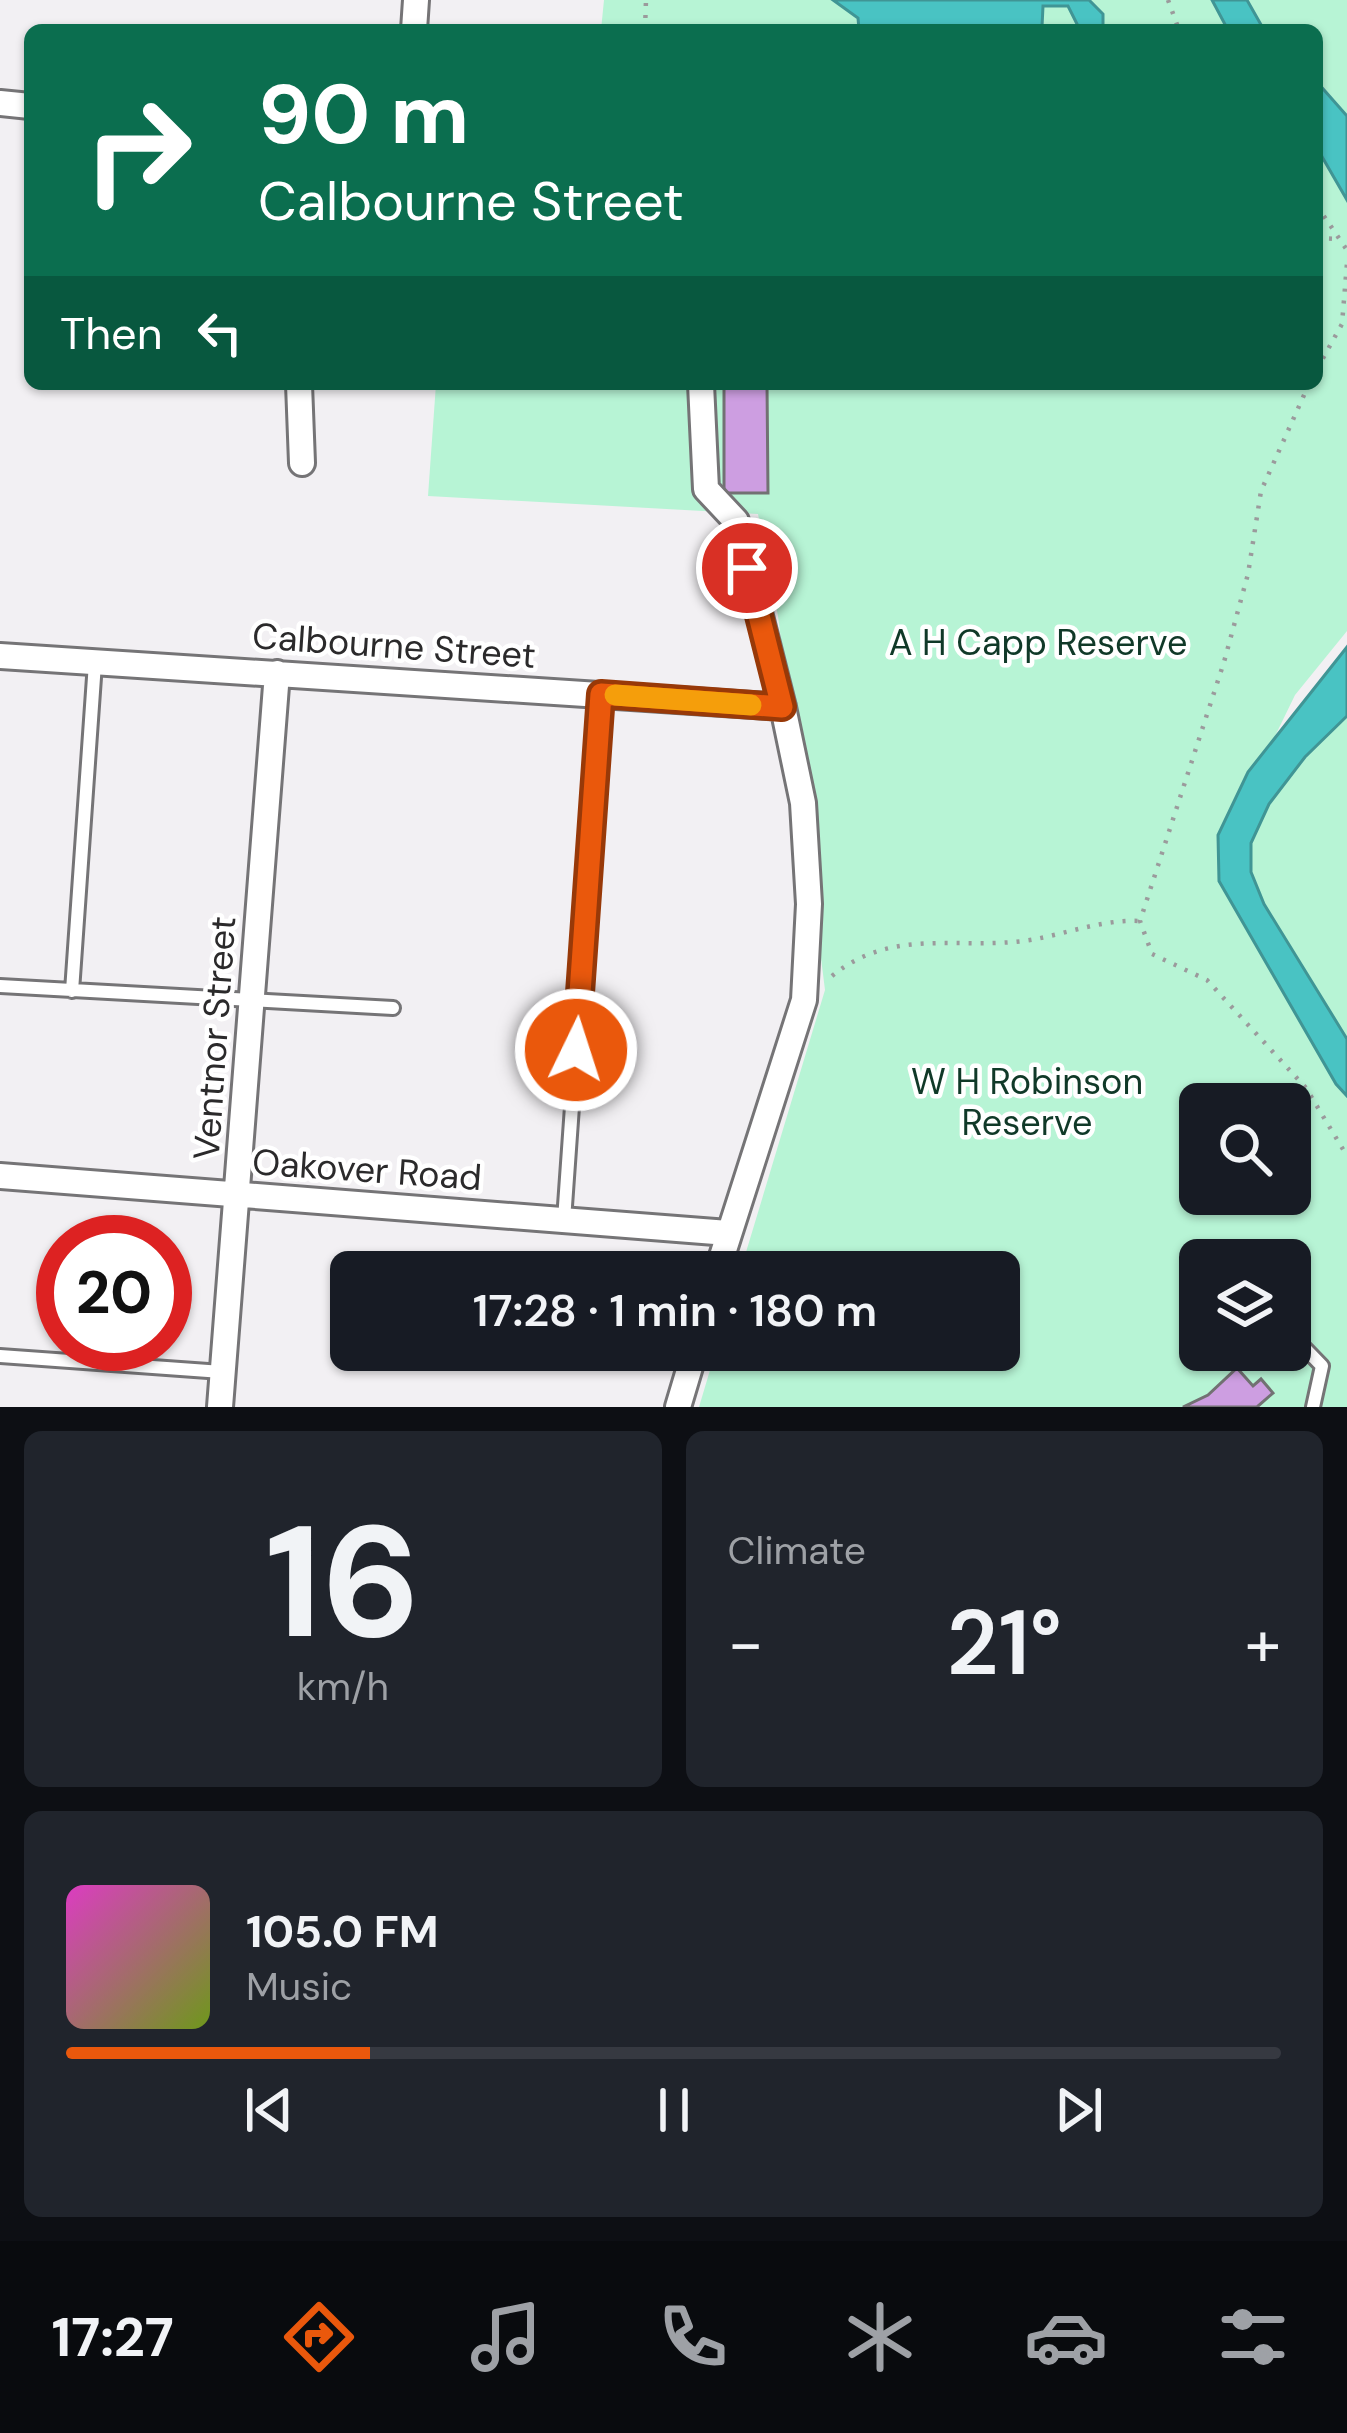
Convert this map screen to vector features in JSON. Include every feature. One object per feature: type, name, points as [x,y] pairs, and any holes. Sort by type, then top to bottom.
[{"type":"street","points":[[299,390],[302,463]]},
{"type":"street","points":[[700,390],[706,489],[736,521],[782,707],[804,823],[809,904],[804,1000],[723,1251]]},
{"type":"street","name":"Calbourne Street","points":[[0,656],[782,707]]},
{"type":"street","name":"Ventnor Street","points":[[220,1407],[277,673]]},
{"type":"street","name":"Oakover Road","points":[[0,1176],[728,1233]]},
{"type":"street","points":[[678,1407],[689,1371]]},
{"type":"lane","points":[[72,991],[95,663]]},
{"type":"lane","points":[[564,1220],[601,694]]},
{"type":"lane","points":[[0,986],[394,1008]]},
{"type":"lane","points":[[1311,1355],[1322,1366],[1313,1407]]},
{"type":"lane","points":[[0,1356],[222,1372]]},
{"type":"path","points":[[1323,215],[1347,250]]},
{"type":"path","points":[[1323,238],[1340,239]]},
{"type":"path","points":[[1323,358],[1342,324],[1347,263]]},
{"type":"path","points":[[1306,390],[1261,491],[1248,574],[1224,662],[1140,921],[1152,954],[1207,980],[1306,1088],[1347,1156]]},
{"type":"path","points":[[804,1000],[857,956],[928,943],[1024,941],[1118,920],[1140,921]]},
{"type":"green space","points":[[604,0],[1347,0],[1347,631],[1295,695],[1241,806],[1347,659],[1347,1407],[699,1407],[710,1371],[1020,1371],[1020,1251],[746,1251],[825,990],[778,616],[758,514],[428,496],[436,390],[1323,390],[1323,24],[602,24]]},
{"type":"water","points":[[833,0],[1089,0],[1103,14],[1103,24],[1077,24],[1068,6],[1043,6],[1042,24],[858,24],[858,18]]},
{"type":"water","points":[[1212,0],[1247,0],[1261,24],[1225,24]]},
{"type":"water","points":[[1323,89],[1347,116],[1347,200],[1323,158]]},
{"type":"water","points":[[1347,647],[1347,716],[1305,757],[1269,804],[1251,843],[1251,872],[1264,904],[1347,1039],[1347,1096],[1219,881],[1218,835],[1248,772]]},
{"type":"building","points":[[724,390],[767,390],[768,493],[724,493]]},
{"type":"building","points":[[1234,1371],[1240,1371],[1253,1386],[1261,1379],[1273,1393],[1257,1407],[1183,1407],[1208,1395]]},
{"type":"slow traffic","points":[[615,695],[751,705]]},
{"type":"route","points":[[576,1050],[601,694],[782,707],[747,568]]},
{"type":"park label","name":"A H Capp Reserve","points":[[1038,642]]},
{"type":"park label","name":"W H Robinson Reserve","points":[[1027,1102]]}]
